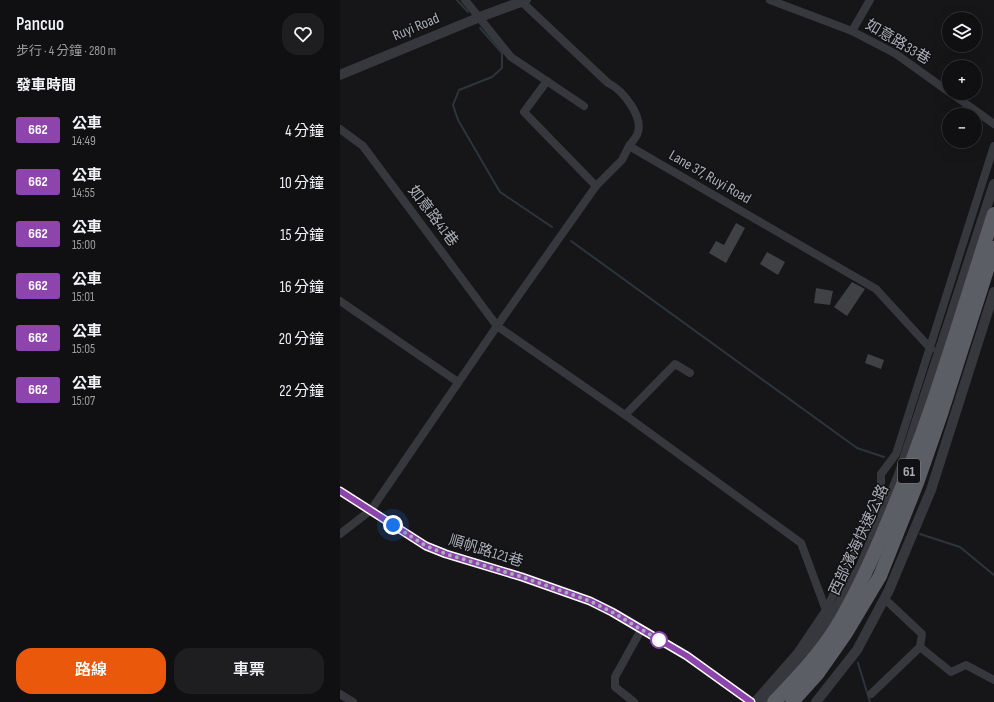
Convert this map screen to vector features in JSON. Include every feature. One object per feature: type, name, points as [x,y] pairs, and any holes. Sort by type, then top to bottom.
[{"type":"highway","name":"西部濱海快速公路","points":[[774,702],[807,667],[836,629],[868,570],[906,480],[994,214]]},
{"type":"highway","name":"西部濱海快速公路","points":[[792,702],[818,673],[846,633],[880,576],[917,483],[940,417],[994,248]]},
{"type":"street","points":[[465,0],[511,57],[584,106]]},
{"type":"street","name":"如意路33巷","points":[[770,0],[852,31],[896,54],[942,86]]},
{"type":"street","name":"如意路33巷","points":[[852,31],[870,0]]},
{"type":"street","points":[[340,534],[371,510],[458,382],[596,186],[622,160],[638,134],[638,122],[631,104],[615,86],[608,82],[524,1]]},
{"type":"street","name":"Ruyi Road","points":[[340,75],[480,17],[524,1]]},
{"type":"street","points":[[547,81],[524,112],[596,186]]},
{"type":"street","name":"如意路33巷","points":[[961,100],[994,124]]},
{"type":"street","name":"如意路41巷","points":[[340,129],[363,146],[497,326]]},
{"type":"street","name":"Lane 37, Ruyi Road","points":[[630,146],[876,289],[930,349]]},
{"type":"street","points":[[753,702],[797,653],[826,610],[881,496],[881,474],[896,454],[994,146]]},
{"type":"street","points":[[763,702],[800,661],[824,629],[861,566],[899,475],[994,184]]},
{"type":"street","points":[[816,702],[857,650],[889,590],[931,490],[994,292]]},
{"type":"street","points":[[340,301],[458,382]]},
{"type":"street","points":[[497,326],[625,415],[801,543],[826,610]]},
{"type":"street","points":[[625,415],[675,364],[690,373]]},
{"type":"street","name":"順帆路121巷","points":[[340,491],[426,546],[446,554],[522,577],[590,601],[612,612],[640,630],[687,656],[753,702]]},
{"type":"street","points":[[871,694],[920,647],[922,634],[888,602]]},
{"type":"street","points":[[634,702],[615,687],[615,676],[640,630]]},
{"type":"street","points":[[920,647],[951,672],[966,666],[994,680]]},
{"type":"street","points":[[340,694],[353,702]]},
{"type":"building","points":[[736,223],[745,228],[726,263],[709,253],[716,241],[724,245]]},
{"type":"building","points":[[767,252],[785,262],[778,275],[760,264]]},
{"type":"building","points":[[852,282],[865,289],[847,316],[834,307]]},
{"type":"building","points":[[816,288],[833,291],[830,305],[814,303]]},
{"type":"building","points":[[868,354],[884,360],[881,369],[865,363]]},
{"type":"waterway","points":[[457,0],[468,12]]},
{"type":"waterway","points":[[480,28],[502,53],[502,68],[492,77],[459,90],[453,105],[458,120],[500,192],[552,227]]},
{"type":"waterway","points":[[571,241],[857,448],[884,457]]},
{"type":"waterway","points":[[920,534],[960,547],[994,575]]},
{"type":"waterway","points":[[858,663],[870,702]]},
{"type":"bus line","name":"662","points":[[340,491],[426,546],[446,554],[522,577],[590,601],[612,612],[640,630],[687,656],[751,702]]},
{"type":"route","points":[[393,525],[426,546],[446,554],[522,577],[590,601],[612,612],[664,643],[659,640]]}]
